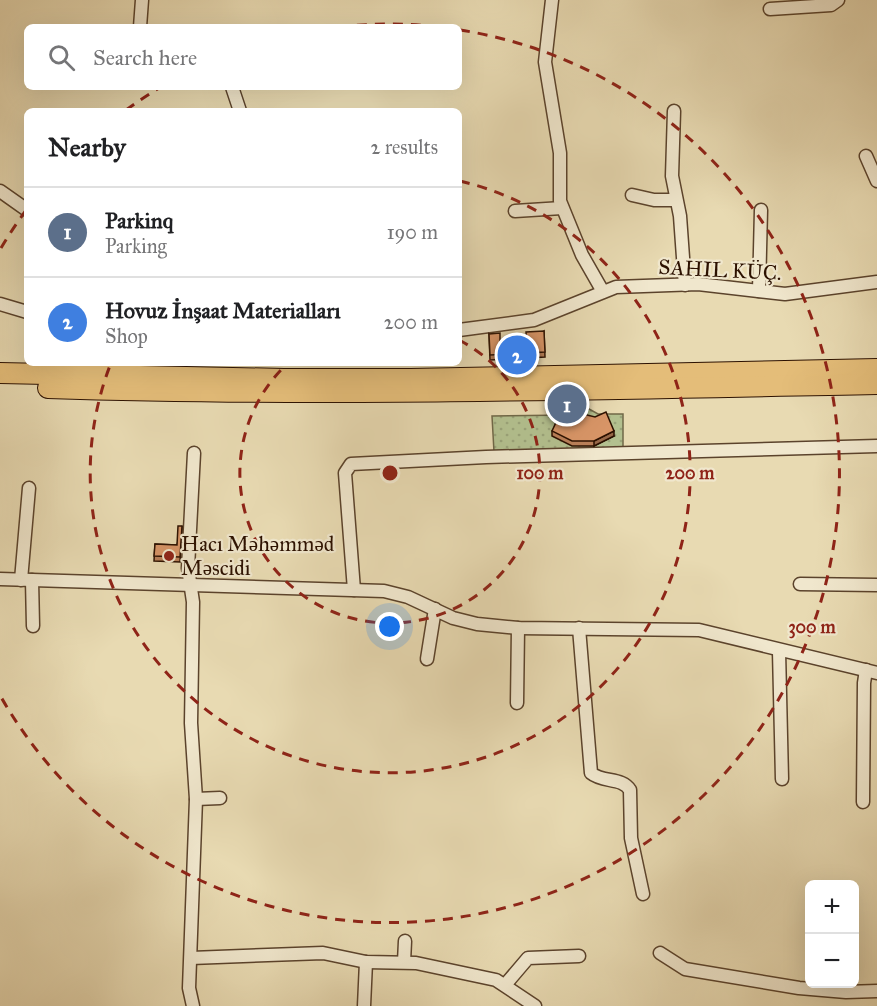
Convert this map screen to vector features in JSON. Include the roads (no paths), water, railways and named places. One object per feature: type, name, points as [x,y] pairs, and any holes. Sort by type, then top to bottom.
[{"type":"main road","points":[[0,373],[399,379],[877,369]]},
{"type":"main road","points":[[0,387],[319,393],[877,384]]},
{"type":"street","points":[[140,24],[142,0]]},
{"type":"street","points":[[552,0],[545,62],[560,153],[562,208],[582,255],[602,290]]},
{"type":"street","points":[[770,9],[831,5],[838,0]]},
{"type":"street","points":[[233,90],[239,108]]},
{"type":"street","points":[[674,111],[672,176],[685,285]]},
{"type":"street","points":[[866,156],[877,181]]},
{"type":"street","points":[[0,191],[24,208]]},
{"type":"street","points":[[632,195],[654,200],[676,200]]},
{"type":"street","points":[[515,211],[562,208]]},
{"type":"street","points":[[759,291],[761,210]]},
{"type":"street","name":"SAHIL KÜÇ.","points":[[462,330],[534,320],[602,290],[629,286],[685,285],[793,293],[877,282]]},
{"type":"street","points":[[0,304],[24,311]]},
{"type":"street","points":[[354,591],[345,473],[351,464],[486,457],[877,446]]},
{"type":"street","points":[[193,1006],[189,988],[196,799],[191,723],[194,631],[188,568],[194,453]]},
{"type":"street","points":[[29,488],[27,580],[33,626]]},
{"type":"street","points":[[0,579],[394,593],[467,622],[518,628],[699,630],[872,672],[863,802]]},
{"type":"street","points":[[800,584],[877,585]]},
{"type":"street","points":[[427,659],[435,609]]},
{"type":"street","points":[[517,703],[518,628]]},
{"type":"street","points":[[579,628],[590,766],[596,777],[622,783],[630,790],[631,838],[642,894]]},
{"type":"street","points":[[779,651],[782,779]]},
{"type":"street","points":[[196,799],[220,798]]},
{"type":"street","points":[[404,962],[405,941]]},
{"type":"street","points":[[191,958],[323,953],[366,962],[404,962],[477,975],[505,985],[535,1006]]},
{"type":"street","points":[[660,953],[686,969],[799,988],[846,992],[877,991]]},
{"type":"street","points":[[505,985],[528,958],[579,956]]},
{"type":"street","points":[[364,1006],[366,962]]},
{"type":"place","name":"Hovuz İnşaat Materialları","points":[[517,355]]},
{"type":"place","name":"Parkinq","points":[[567,404]]},
{"type":"place","name":"Hacı Məhəmməd Məscidi","points":[[169,556]]}]
